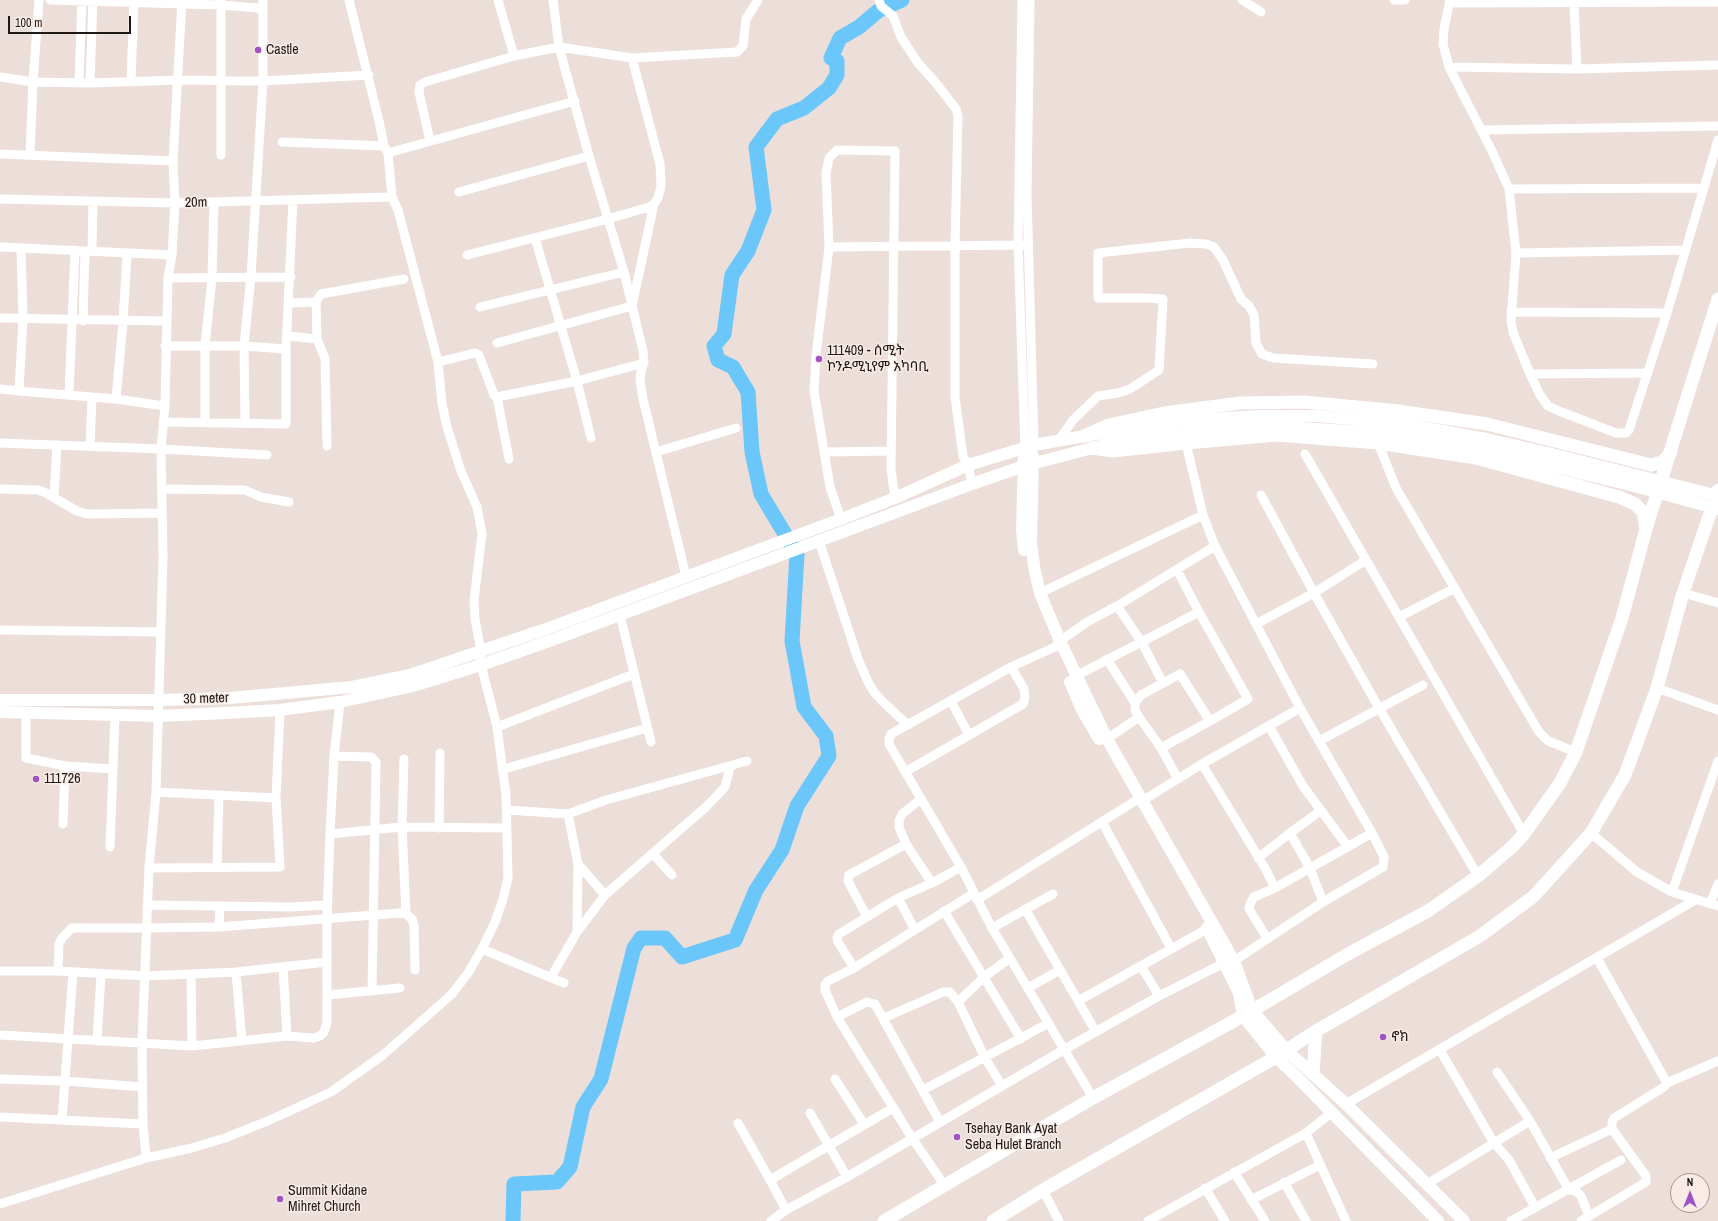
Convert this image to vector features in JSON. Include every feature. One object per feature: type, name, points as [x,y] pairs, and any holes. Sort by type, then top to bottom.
[{"type":"highway","points":[[884,1221],[1093,1098],[1248,1013],[1348,954],[1428,910],[1478,876],[1497,861],[1524,834],[1560,783],[1576,752],[1622,618],[1646,529],[1718,299]]},
{"type":"highway","points":[[1084,436],[1109,425],[1164,413],[1240,403],[1305,402],[1398,411],[1487,424],[1651,465],[1662,462],[1671,452]]},
{"type":"highway","points":[[1091,448],[1113,451],[1276,435],[1378,443],[1476,458],[1619,496],[1635,504],[1643,512],[1646,529]]},
{"type":"highway","points":[[993,1221],[1042,1190],[1281,1054],[1316,1031],[1480,936],[1534,896],[1591,833],[1625,775],[1657,688],[1683,593],[1718,490]]},
{"type":"highway","points":[[1705,530],[1718,524]]},
{"type":"highway","points":[[1313,1074],[1316,1031]]},
{"type":"main road","points":[[0,712],[158,716],[280,710],[340,702],[414,686],[480,665],[620,615],[1028,464],[1091,448],[1114,436],[1181,421],[1259,416],[1317,416],[1398,423],[1487,439],[1545,452],[1718,496]]},
{"type":"main road","points":[[1114,436],[1268,426],[1394,434],[1494,452],[1634,486],[1718,509]]},
{"type":"main road","name":"30 meter","points":[[0,700],[159,700],[230,698],[345,688],[410,675],[546,629],[781,542],[895,498],[968,465],[1029,446],[1058,440],[1084,436],[1114,436]]},
{"type":"main road","points":[[1029,446],[1028,464],[1031,544],[1035,572],[1040,593],[1057,644],[1082,710],[1139,801],[1229,962],[1248,1013],[1331,1113],[1438,1221]]},
{"type":"main road","points":[[1028,464],[1022,494],[1022,529],[1026,562],[1034,597],[1139,801],[1207,928],[1229,962]]},
{"type":"main road","points":[[998,475],[1014,482],[1022,494]]},
{"type":"main road","points":[[781,542],[785,553]]},
{"type":"main road","points":[[1281,1054],[1313,1074],[1346,1104],[1464,1221]]},
{"type":"street","points":[[30,155],[33,82],[39,0]]},
{"type":"street","points":[[50,0],[220,2],[258,8],[262,11]]},
{"type":"street","points":[[79,82],[82,0]]},
{"type":"street","points":[[90,82],[93,0]]},
{"type":"street","points":[[245,423],[244,346],[251,276],[263,81],[263,0]]},
{"type":"street","points":[[0,1204],[146,1158],[225,1138],[258,1125],[331,1092],[383,1055],[452,994],[468,973],[482,949],[495,922],[508,878],[507,810],[504,769],[498,727],[480,665],[481,650],[475,619],[474,600],[482,534],[477,507],[473,495],[461,471],[442,404],[438,362],[398,210],[392,197],[386,150],[380,120],[349,0]]},
{"type":"street","points":[[498,0],[514,56]]},
{"type":"street","points":[[553,0],[559,46],[589,156],[624,272],[632,306],[644,363],[640,380],[643,399],[686,576]]},
{"type":"street","points":[[430,141],[419,92],[420,85],[514,56],[559,46],[632,58],[737,52],[743,46],[746,19],[758,0]]},
{"type":"street","points":[[1022,0],[1023,245],[1029,446]]},
{"type":"street","points":[[1023,245],[1027,195],[1030,0]]},
{"type":"street","points":[[1242,0],[1261,12]]},
{"type":"street","points":[[1394,0],[1405,0]]},
{"type":"street","points":[[131,82],[134,1]]},
{"type":"street","points":[[146,1158],[143,1124],[142,1044],[146,976],[146,928],[149,868],[156,792],[159,700],[162,448],[165,406],[165,346],[168,278],[172,255],[175,203],[173,161],[182,2]]},
{"type":"street","points":[[220,2],[221,155]]},
{"type":"street","points":[[1718,2],[1628,2],[1574,4],[1450,2],[1444,29],[1443,44],[1449,67],[1482,130],[1509,189],[1516,253],[1511,321],[1513,332],[1530,374],[1540,395],[1548,406],[1616,433],[1626,433],[1629,430],[1667,313],[1718,140]]},
{"type":"street","points":[[880,3],[893,16],[901,37],[918,63],[936,83],[956,110],[958,116],[955,245],[955,397],[963,456],[968,465],[972,484]]},
{"type":"street","points":[[1574,4],[1577,69]]},
{"type":"street","points":[[632,58],[660,164],[661,186],[658,198],[654,204],[632,306]]},
{"type":"street","points":[[1449,67],[1577,69],[1718,65]]},
{"type":"street","points":[[0,77],[33,82],[131,82],[178,80],[263,81],[368,75]]},
{"type":"street","points":[[282,142],[386,150],[430,141],[575,101]]},
{"type":"street","points":[[1482,130],[1718,126]]},
{"type":"street","points":[[841,519],[830,487],[814,391],[814,374],[829,247],[826,173],[829,158],[837,150],[895,151],[891,469],[895,498]]},
{"type":"street","points":[[0,154],[173,161]]},
{"type":"street","points":[[459,192],[589,156]]},
{"type":"street","points":[[1509,189],[1703,188]]},
{"type":"street","name":"20m","points":[[0,199],[175,203],[392,197]]},
{"type":"street","points":[[163,422],[205,421],[286,424],[286,349],[290,303],[293,200]]},
{"type":"street","points":[[83,321],[93,201]]},
{"type":"street","points":[[205,421],[205,346],[212,278],[214,202]]},
{"type":"street","points":[[467,255],[608,219],[654,204]]},
{"type":"street","points":[[535,238],[577,381],[591,438]]},
{"type":"street","points":[[1058,440],[1073,420],[1098,396],[1118,394],[1130,389],[1159,370],[1163,300],[1144,298],[1098,298],[1098,253],[1190,243],[1206,244],[1214,247],[1223,260],[1241,300],[1249,306],[1254,315],[1256,344],[1262,354],[1273,358],[1373,364]]},
{"type":"street","points":[[829,247],[1023,245]]},
{"type":"street","points":[[0,246],[127,254],[172,255]]},
{"type":"street","points":[[19,391],[23,319],[21,248]]},
{"type":"street","points":[[69,395],[75,250]]},
{"type":"street","points":[[1516,253],[1686,250]]},
{"type":"street","points":[[116,399],[127,254]]},
{"type":"street","points":[[480,307],[624,272]]},
{"type":"street","points":[[168,278],[251,276],[291,277]]},
{"type":"street","points":[[327,446],[325,359],[317,339],[316,302],[322,294],[404,279]]},
{"type":"street","points":[[290,303],[316,302]]},
{"type":"street","points":[[497,343],[632,306]]},
{"type":"street","points":[[1511,312],[1667,313]]},
{"type":"street","points":[[0,318],[123,322],[166,321]]},
{"type":"street","points":[[288,336],[317,339]]},
{"type":"street","points":[[165,346],[244,346],[286,349]]},
{"type":"street","points":[[438,362],[475,353],[479,355],[494,395],[497,397],[509,459]]},
{"type":"street","points":[[497,397],[577,381],[644,363]]},
{"type":"street","points":[[1530,374],[1648,373]]},
{"type":"street","points":[[0,389],[116,399],[165,406]]},
{"type":"street","points":[[90,446],[92,397]]},
{"type":"street","points":[[656,452],[736,428]]},
{"type":"street","points":[[0,443],[162,448],[267,454]]},
{"type":"street","points":[[771,1221],[786,1210],[1065,1049],[1159,996],[1229,962],[1323,902],[1382,867],[1384,857],[1372,833],[1300,708],[1215,546],[1203,515],[1186,443]]},
{"type":"street","points":[[1378,443],[1396,488],[1539,732],[1548,741],[1576,752]]},
{"type":"street","points":[[54,496],[57,445]]},
{"type":"street","points":[[824,452],[891,451]]},
{"type":"street","points":[[1305,454],[1524,834]]},
{"type":"street","points":[[0,489],[38,490],[54,496],[77,511],[87,514],[162,513]]},
{"type":"street","points":[[162,489],[245,490],[261,496],[289,502]]},
{"type":"street","points":[[1261,495],[1379,708],[1478,876]]},
{"type":"street","points":[[1040,593],[1203,515]]},
{"type":"street","points":[[819,541],[858,660],[868,682],[883,702],[908,725]]},
{"type":"street","points":[[1093,1098],[992,928],[961,867],[889,744],[889,739],[891,734],[1011,667],[1057,644],[1088,622],[1215,546]]},
{"type":"street","points":[[1256,624],[1314,593],[1366,560]]},
{"type":"street","points":[[1160,748],[1248,699],[1177,570]]},
{"type":"street","points":[[1399,617],[1455,588]]},
{"type":"street","points":[[1683,593],[1718,603]]},
{"type":"street","points":[[1117,606],[1141,641],[1163,683]]},
{"type":"street","points":[[1076,676],[1199,612]]},
{"type":"street","points":[[620,615],[651,742]]},
{"type":"street","points":[[0,630],[160,632]]},
{"type":"street","points":[[1107,659],[1135,703],[1135,710],[1139,717],[1160,748],[1178,779]]},
{"type":"street","points":[[905,772],[1023,704],[1025,698],[1024,688],[1011,667]]},
{"type":"street","points":[[498,727],[634,674]]},
{"type":"street","points":[[1135,703],[1141,695],[1180,674],[1210,721]]},
{"type":"street","points":[[1319,741],[1423,685]]},
{"type":"street","points":[[1657,688],[1718,710]]},
{"type":"street","points":[[951,701],[968,735]]},
{"type":"street","points":[[0,1035],[192,1046],[287,1036],[313,1038],[320,1036],[324,1032],[327,1022],[326,918],[334,756],[340,702]]},
{"type":"street","points":[[945,1186],[912,1138],[837,1017],[825,990],[825,985],[828,981],[854,968],[944,911],[976,896],[1300,708]]},
{"type":"street","points":[[149,868],[280,867],[276,798],[280,710]]},
{"type":"street","points":[[26,712],[26,758],[65,766],[112,770]]},
{"type":"street","points":[[110,847],[115,715]]},
{"type":"street","points":[[1107,738],[1139,717]]},
{"type":"street","points":[[1269,726],[1303,786],[1348,847]]},
{"type":"street","points":[[504,769],[647,728]]},
{"type":"street","points":[[439,828],[440,753]]},
{"type":"street","points":[[334,756],[371,757],[376,762],[372,915],[372,991]]},
{"type":"street","points":[[404,759],[402,827],[404,900],[406,914]]},
{"type":"street","points":[[507,810],[568,814],[606,800],[730,767],[747,761]]},
{"type":"street","points":[[1672,892],[1718,761]]},
{"type":"street","points":[[1202,764],[1265,868],[1275,888]]},
{"type":"street","points":[[63,824],[65,766]]},
{"type":"street","points":[[551,977],[577,932],[605,895],[707,806],[724,787],[730,767]]},
{"type":"street","points":[[156,792],[276,798]]},
{"type":"street","points":[[217,867],[219,795]]},
{"type":"street","points":[[921,799],[906,809],[902,814],[899,821],[899,827],[906,844],[932,883]]},
{"type":"street","points":[[1258,858],[1320,811]]},
{"type":"street","points":[[568,814],[578,864],[577,932]]},
{"type":"street","points":[[1102,822],[1170,948]]},
{"type":"street","points":[[330,834],[402,827],[507,828]]},
{"type":"street","points":[[1290,833],[1310,868],[1323,902]]},
{"type":"street","points":[[1267,938],[1249,909],[1254,897],[1275,888],[1372,833]]},
{"type":"street","points":[[1591,833],[1637,872],[1672,892],[1714,905],[1718,884]]},
{"type":"street","points":[[867,918],[848,881],[849,875],[906,844]]},
{"type":"street","points":[[653,854],[672,876]]},
{"type":"street","points":[[578,864],[605,895]]},
{"type":"street","points":[[854,968],[838,942],[837,937],[839,934],[898,898],[932,883],[961,867]]},
{"type":"street","points":[[992,928],[1053,894]]},
{"type":"street","points":[[898,898],[915,930]]},
{"type":"street","points":[[1346,1104],[1695,900]]},
{"type":"street","points":[[147,905],[290,907],[327,906]]},
{"type":"street","points":[[219,927],[220,906]]},
{"type":"street","points":[[1025,909],[1096,1032]]},
{"type":"street","points":[[944,911],[1021,1039]]},
{"type":"street","points":[[58,971],[60,944],[62,938],[72,928],[219,927],[400,913],[406,914],[412,919],[414,925],[415,970]]},
{"type":"street","points":[[1078,1001],[1207,928]]},
{"type":"street","points":[[482,949],[564,983]]},
{"type":"street","points":[[958,1002],[984,977],[1010,958]]},
{"type":"street","points":[[1597,958],[1666,1083]]},
{"type":"street","points":[[0,971],[58,971],[146,976],[236,972],[327,962]]},
{"type":"street","points":[[1141,966],[1159,996]]},
{"type":"street","points":[[283,967],[287,1036]]},
{"type":"street","points":[[1028,988],[1060,970]]},
{"type":"street","points":[[62,1120],[73,972]]},
{"type":"street","points":[[236,972],[242,1041]]},
{"type":"street","points":[[97,1041],[101,974]]},
{"type":"street","points":[[191,974],[192,1046]]},
{"type":"street","points":[[327,995],[400,988]]},
{"type":"street","points":[[884,1018],[942,992],[950,992],[958,1002],[985,1058],[1002,1086]]},
{"type":"street","points":[[837,1017],[868,1002],[876,1004],[940,1122]]},
{"type":"street","points":[[923,1090],[1049,1024]]},
{"type":"street","points":[[1440,1050],[1494,1143],[1509,1160],[1535,1207]]},
{"type":"street","points":[[1569,1190],[1576,1191],[1581,1196],[1585,1218],[1646,1182],[1647,1179],[1612,1129],[1612,1122],[1614,1118],[1664,1087],[1666,1083],[1718,1062]]},
{"type":"street","points":[[1497,1072],[1530,1121],[1569,1190]]},
{"type":"street","points":[[0,1079],[66,1081],[142,1087]]},
{"type":"street","points":[[835,1079],[864,1124]]},
{"type":"street","points":[[770,1180],[864,1124],[894,1108]]},
{"type":"street","points":[[810,1113],[847,1176]]},
{"type":"street","points":[[1148,1221],[1306,1132],[1331,1113]]},
{"type":"street","points":[[0,1117],[143,1124]]},
{"type":"street","points":[[1427,1184],[1530,1121]]},
{"type":"street","points":[[738,1123],[786,1210]]},
{"type":"street","points":[[1550,1158],[1612,1129]]},
{"type":"street","points":[[1306,1132],[1346,1221]]},
{"type":"street","points":[[1511,1221],[1621,1160]]},
{"type":"street","points":[[1251,1200],[1320,1165]]},
{"type":"street","points":[[1234,1172],[1265,1221]]},
{"type":"street","points":[[1284,1182],[1306,1221]]},
{"type":"street","points":[[1205,1188],[1225,1221]]},
{"type":"street","points":[[1042,1190],[1059,1221]]},
{"type":"waterway","points":[[513,1221],[514,1184],[557,1182],[570,1167],[583,1107],[601,1079],[634,948],[641,938],[665,938],[682,957],[735,940],[756,890],[782,850],[797,806],[829,756],[826,736],[804,707],[792,641],[797,554],[761,494],[752,452],[748,392],[733,367],[718,360],[714,346],[724,334],[732,275],[748,251],[764,210],[756,147],[777,119],[804,108],[829,88],[837,75],[837,61],[831,58],[840,38],[859,27],[878,11],[902,0]]},
{"type":"place","name":"Castle","points":[[258,50]]},
{"type":"place","name":"111409 - ሰሚት ኮንዶሚኒየም አካባቢ","points":[[819,359]]},
{"type":"place","name":"111726","points":[[36,779]]},
{"type":"place","name":"ኖክ","points":[[1383,1037]]},
{"type":"place","name":"Tsehay Bank Ayat Seba Hulet Branch","points":[[957,1137]]},
{"type":"place","name":"Summit Kidane Mihret Church","points":[[280,1199]]}]
